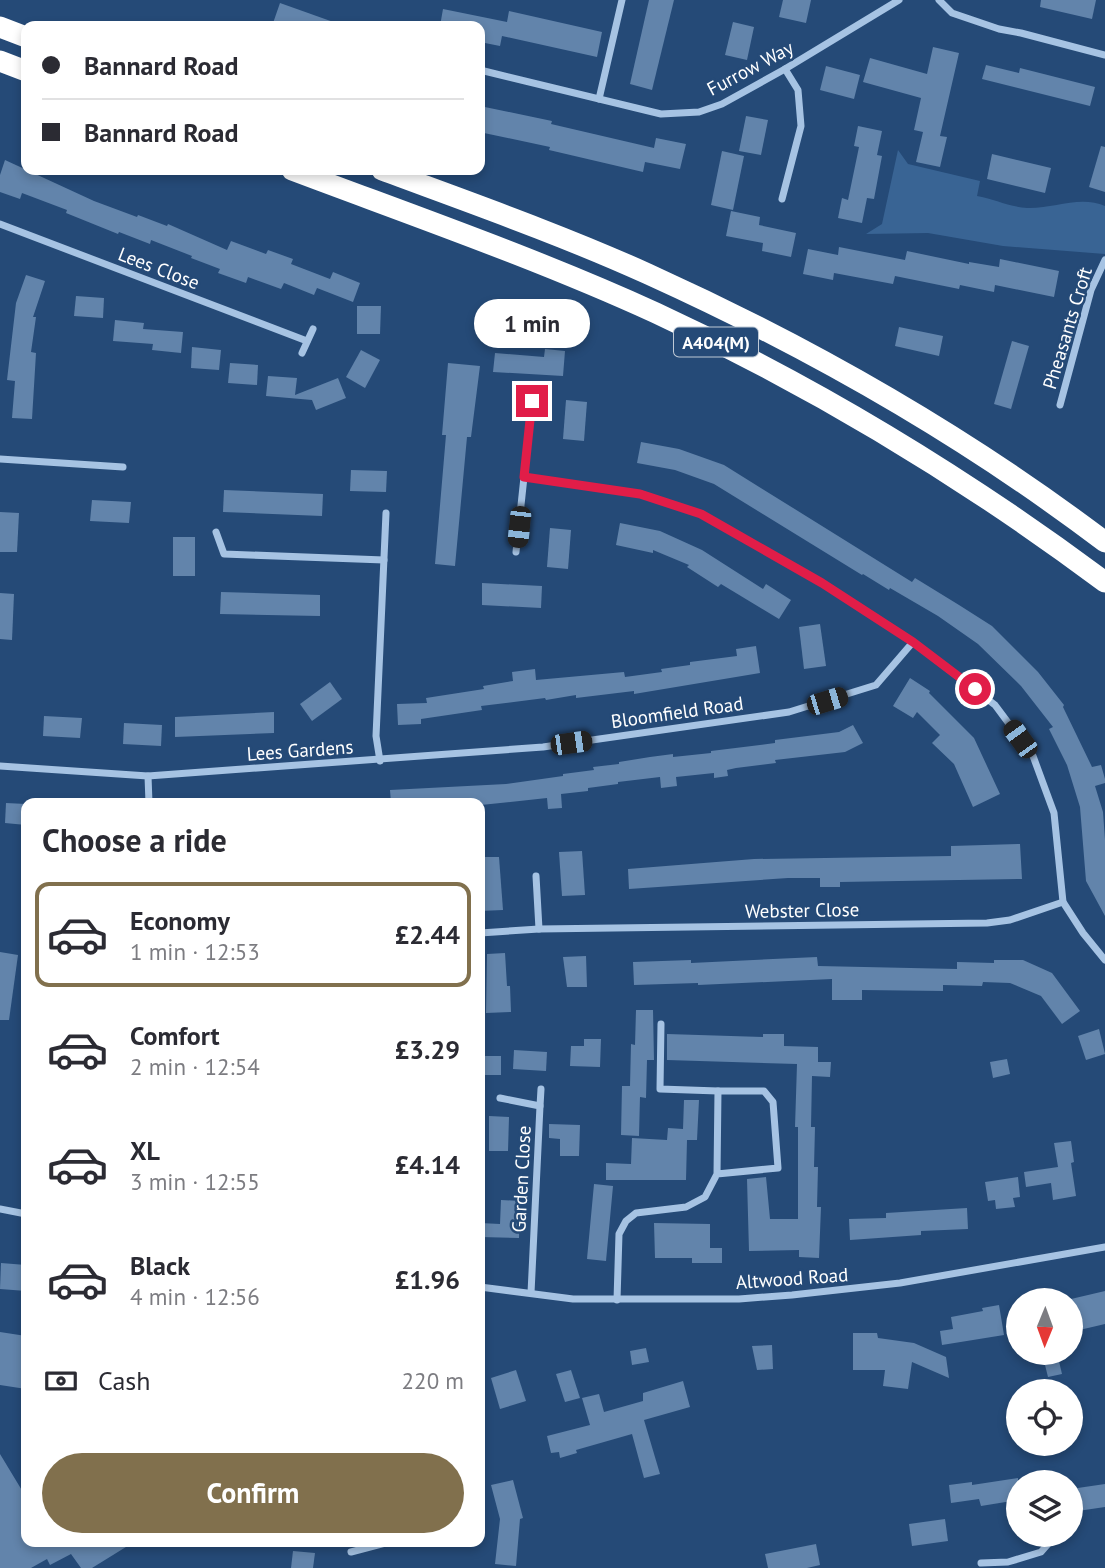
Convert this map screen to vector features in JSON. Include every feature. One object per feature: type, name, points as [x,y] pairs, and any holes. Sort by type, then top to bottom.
[{"type":"highway","points":[[0,27],[21,35]]},
{"type":"highway","points":[[0,61],[21,69]]},
{"type":"highway","name":"A404(M)","points":[[305,175],[587,283],[726,347],[886,433],[959,479],[1105,582]]},
{"type":"highway","name":"A404(M)","points":[[395,175],[559,237],[647,274],[809,352],[985,457],[1105,542]]},
{"type":"street","points":[[599,99],[622,0]]},
{"type":"street","name":"Furrow Way","points":[[485,71],[661,114],[699,112],[722,104],[785,69],[899,0]]},
{"type":"street","points":[[939,0],[952,13],[999,29],[1105,55]]},
{"type":"street","points":[[782,199],[801,126],[798,90],[785,69]]},
{"type":"street","name":"Lees Close","points":[[0,224],[307,341]]},
{"type":"street","name":"Pheasants Croft","points":[[1060,405],[1091,290],[1105,260]]},
{"type":"street","points":[[302,353],[313,329]]},
{"type":"street","points":[[516,552],[532,401]]},
{"type":"street","points":[[0,459],[123,467]]},
{"type":"street","points":[[524,477],[640,494],[701,514],[822,583],[913,642],[995,705],[1033,756],[1054,813],[1063,902],[1105,960]]},
{"type":"street","name":"Lees Gardens","points":[[0,766],[148,776],[380,761],[376,736],[386,513]]},
{"type":"street","points":[[216,532],[224,554],[384,560]]},
{"type":"street","name":"Bloomfield Road","points":[[380,761],[543,747],[789,712],[876,685],[913,642]]},
{"type":"street","points":[[148,776],[149,798]]},
{"type":"street","points":[[536,876],[539,929]]},
{"type":"street","name":"Webster Close","points":[[485,933],[539,929],[987,923],[1010,920],[1063,902]]},
{"type":"street","points":[[662,1024],[660,1089],[764,1091],[773,1102],[778,1168],[717,1174]]},
{"type":"street","points":[[540,1106],[541,1089]]},
{"type":"street","points":[[617,1300],[619,1234],[626,1221],[636,1213],[685,1207],[705,1197],[717,1174],[718,1091]]},
{"type":"street","name":"Garden Close","points":[[500,1098],[540,1106],[531,1293]]},
{"type":"street","points":[[0,1209],[21,1213]]},
{"type":"street","name":"Altwood Road","points":[[485,1288],[573,1299],[739,1298],[851,1289],[984,1270],[1105,1247]]},
{"type":"street","points":[[351,1552],[367,1547]]},
{"type":"street","points":[[981,1563],[1008,1565],[1041,1552],[1045,1547]]},
{"type":"shaded area","points":[[898,150],[908,164],[980,181],[977,196],[1008,205],[1037,208],[1086,202],[1105,206],[1105,254],[1003,246],[928,233],[866,234],[882,224]]},
{"type":"building","points":[[649,0],[674,0],[652,90],[630,84]]},
{"type":"building","points":[[783,0],[811,0],[806,23],[779,17]]},
{"type":"building","points":[[1041,0],[1096,0],[1092,19],[1040,7]]},
{"type":"building","points":[[280,3],[331,21],[274,21]]},
{"type":"building","points":[[443,9],[507,22],[509,11],[602,32],[597,57],[502,36],[500,46],[485,43],[485,21],[441,21]]},
{"type":"building","points":[[733,22],[754,27],[747,60],[725,55]]},
{"type":"building","points":[[933,47],[959,53],[940,136],[947,137],[940,167],[916,162],[923,132],[914,130],[921,98],[863,82],[870,58],[927,74]]},
{"type":"building","points":[[986,65],[1019,73],[1020,68],[1095,87],[1090,106],[982,79]]},
{"type":"building","points":[[826,66],[860,75],[854,99],[820,90]]},
{"type":"building","points":[[485,107],[552,121],[551,124],[654,148],[656,138],[686,144],[680,169],[645,162],[643,172],[549,150],[550,147],[485,133]]},
{"type":"building","points":[[746,116],[768,120],[761,155],[739,151]]},
{"type":"building","points":[[858,126],[882,131],[877,155],[882,156],[874,199],[867,198],[862,223],[838,218],[842,198],[848,200],[859,147],[854,146]]},
{"type":"building","points":[[1101,146],[1105,147],[1105,192],[1089,187]]},
{"type":"building","points":[[722,151],[744,156],[733,210],[711,205]]},
{"type":"building","points":[[992,154],[1051,168],[1045,193],[987,179]]},
{"type":"building","points":[[5,160],[21,167],[21,175],[38,175],[94,201],[137,217],[138,215],[167,226],[168,224],[227,250],[231,241],[266,254],[268,250],[293,259],[291,264],[330,279],[333,272],[360,283],[353,302],[317,288],[314,295],[284,283],[281,289],[248,277],[246,283],[218,273],[220,269],[151,240],[150,244],[119,232],[118,234],[22,193],[20,199],[0,192],[0,175]]},
{"type":"building","points":[[731,211],[760,217],[759,225],[796,233],[791,257],[762,251],[763,243],[726,236]]},
{"type":"building","points":[[839,247],[905,260],[907,251],[969,264],[999,267],[1000,259],[1059,271],[1054,297],[995,285],[994,292],[960,285],[959,289],[895,276],[893,284],[834,273],[833,280],[803,274],[808,249],[838,255]]},
{"type":"building","points":[[26,275],[45,281],[33,317],[36,317],[31,352],[36,353],[32,419],[12,418],[15,381],[7,380],[16,303]]},
{"type":"building","points":[[76,296],[104,298],[103,318],[74,316]]},
{"type":"building","points":[[357,306],[381,306],[380,334],[357,334]]},
{"type":"building","points":[[115,320],[144,323],[143,329],[183,332],[181,353],[152,350],[153,344],[113,341]]},
{"type":"building","points":[[899,327],[943,336],[939,356],[895,346]]},
{"type":"building","points":[[1012,341],[1029,346],[1011,409],[994,404]]},
{"type":"building","points":[[192,347],[221,350],[219,370],[191,368]]},
{"type":"building","points":[[545,349],[565,351],[563,376],[493,372],[495,353],[544,357]]},
{"type":"building","points":[[361,350],[380,360],[365,388],[346,377]]},
{"type":"building","points":[[230,363],[258,365],[257,385],[228,383]]},
{"type":"building","points":[[448,363],[480,366],[471,437],[467,437],[455,566],[435,564],[446,435],[442,435]]},
{"type":"building","points":[[268,376],[297,378],[295,395],[338,378],[346,398],[316,410],[312,400],[266,396]]},
{"type":"building","points":[[566,400],[587,402],[584,441],[563,439]]},
{"type":"building","points":[[641,442],[679,449],[724,465],[912,582],[915,578],[992,626],[1038,672],[1064,705],[1092,767],[1101,765],[1105,779],[1105,783],[1095,786],[1103,812],[1105,916],[1086,881],[1080,807],[1067,765],[1049,729],[1053,727],[1021,686],[978,644],[938,616],[862,575],[714,484],[675,470],[637,463]]},
{"type":"building","points":[[351,470],[387,471],[386,492],[350,491]]},
{"type":"building","points":[[224,490],[323,494],[322,516],[223,512]]},
{"type":"building","points":[[92,500],[131,502],[129,523],[90,521]]},
{"type":"building","points":[[0,512],[19,513],[17,552],[0,552]]},
{"type":"building","points":[[620,523],[660,531],[702,550],[763,589],[766,584],[791,600],[779,619],[721,584],[718,587],[687,567],[689,565],[653,550],[653,553],[616,545]]},
{"type":"building","points":[[550,528],[571,530],[568,569],[547,567]]},
{"type":"building","points":[[173,537],[195,537],[195,576],[173,576]]},
{"type":"building","points":[[482,583],[542,586],[541,608],[482,605]]},
{"type":"building","points":[[221,592],[320,595],[320,616],[220,614]]},
{"type":"building","points":[[0,593],[14,594],[12,640],[0,639]]},
{"type":"building","points":[[820,624],[826,666],[804,669],[799,627]]},
{"type":"building","points":[[756,646],[760,673],[634,694],[634,691],[576,698],[576,695],[481,706],[482,710],[421,719],[421,724],[398,725],[397,704],[427,703],[426,698],[484,689],[483,686],[513,681],[512,672],[535,669],[536,680],[624,672],[625,677],[662,672],[661,669],[690,665],[690,662],[737,656],[736,649]]},
{"type":"building","points":[[910,678],[930,691],[974,738],[1000,794],[973,807],[954,764],[932,743],[940,735],[917,712],[913,718],[893,706]]},
{"type":"building","points":[[330,682],[342,699],[312,721],[300,704]]},
{"type":"building","points":[[274,712],[274,733],[175,737],[175,717]]},
{"type":"building","points":[[44,716],[82,718],[80,738],[43,736]]},
{"type":"building","points":[[124,723],[162,725],[161,746],[123,744]]},
{"type":"building","points":[[853,725],[863,743],[845,752],[775,760],[776,763],[727,770],[728,776],[714,778],[714,773],[676,777],[677,786],[661,788],[660,777],[588,788],[588,791],[561,794],[562,808],[548,809],[547,798],[485,805],[485,798],[391,798],[390,790],[506,784],[563,776],[594,770],[593,767],[650,757],[711,753],[775,743],[775,740],[839,732]]},
{"type":"building","points":[[6,803],[21,804],[21,825],[5,823]]},
{"type":"building","points":[[1020,844],[1022,879],[840,882],[840,887],[820,887],[820,878],[788,878],[629,889],[628,869],[754,859],[951,856],[951,846]]},
{"type":"building","points":[[582,851],[585,895],[562,896],[559,852]]},
{"type":"building","points":[[485,857],[499,857],[503,910],[485,911]]},
{"type":"building","points":[[0,952],[18,955],[9,1020],[0,1020]]},
{"type":"building","points":[[505,953],[511,1012],[486,1013],[487,954]]},
{"type":"building","points":[[586,956],[587,987],[567,987],[563,957]]},
{"type":"building","points":[[817,957],[818,966],[957,969],[957,962],[994,963],[994,960],[1023,960],[1052,973],[1080,1011],[1062,1024],[1041,996],[1010,983],[983,982],[982,986],[943,985],[943,991],[862,990],[862,1000],[832,1000],[832,979],[634,985],[633,962],[691,960],[691,963]]},
{"type":"building","points":[[636,1010],[653,1010],[654,1060],[647,1060],[646,1098],[640,1097],[639,1136],[621,1135],[622,1086],[630,1086],[631,1044],[635,1045]]},
{"type":"building","points":[[1099,1029],[1105,1054],[1086,1060],[1078,1036]]},
{"type":"building","points":[[667,1034],[763,1037],[763,1034],[784,1034],[784,1046],[818,1047],[818,1062],[831,1062],[830,1077],[812,1076],[811,1127],[795,1127],[797,1064],[667,1060]]},
{"type":"building","points":[[584,1039],[601,1039],[600,1067],[570,1066],[571,1046],[584,1046]]},
{"type":"building","points":[[514,1050],[547,1052],[546,1071],[513,1069]]},
{"type":"building","points":[[485,1056],[501,1056],[501,1075],[485,1075]]},
{"type":"building","points":[[1007,1059],[1010,1074],[993,1078],[990,1062]]},
{"type":"building","points":[[684,1100],[699,1100],[697,1140],[687,1140],[686,1180],[606,1180],[606,1163],[631,1164],[632,1138],[667,1140],[668,1128],[683,1129]]},
{"type":"building","points":[[489,1116],[509,1117],[508,1151],[489,1151]]},
{"type":"building","points":[[549,1124],[580,1125],[579,1156],[560,1156],[560,1139],[549,1138]]},
{"type":"building","points":[[798,1127],[815,1127],[817,1207],[821,1207],[819,1258],[799,1257],[799,1250],[749,1251],[747,1179],[766,1177],[770,1219],[798,1219]]},
{"type":"building","points":[[1071,1141],[1076,1196],[1053,1200],[1051,1183],[1026,1187],[1024,1172],[1058,1167],[1054,1143]]},
{"type":"building","points":[[1018,1177],[1020,1197],[1013,1198],[1015,1207],[996,1209],[995,1200],[988,1201],[985,1182]]},
{"type":"building","points":[[594,1184],[613,1186],[606,1261],[587,1259]]},
{"type":"building","points":[[501,1200],[520,1201],[519,1238],[485,1237],[485,1223],[500,1224]]},
{"type":"building","points":[[967,1208],[968,1229],[921,1231],[921,1235],[850,1240],[849,1219],[886,1218],[886,1213]]},
{"type":"building","points":[[654,1223],[710,1224],[710,1248],[722,1248],[722,1263],[692,1263],[692,1258],[655,1258]]},
{"type":"building","points":[[1,1263],[21,1265],[21,1291],[0,1289]]},
{"type":"building","points":[[1105,1291],[1105,1324],[1083,1329],[1083,1296]]},
{"type":"building","points":[[999,1305],[1004,1335],[942,1345],[940,1331],[953,1329],[951,1317]]},
{"type":"building","points":[[0,1332],[21,1335],[21,1388],[0,1385]]},
{"type":"building","points":[[853,1333],[877,1333],[878,1338],[914,1343],[946,1357],[949,1378],[912,1362],[908,1389],[883,1386],[885,1370],[853,1370]]},
{"type":"building","points":[[772,1345],[773,1369],[757,1370],[752,1346]]},
{"type":"building","points":[[646,1348],[649,1362],[632,1365],[630,1351]]},
{"type":"building","points":[[1045,1365],[1060,1365],[1062,1374],[1048,1377]]},
{"type":"building","points":[[516,1370],[526,1401],[500,1409],[491,1378]]},
{"type":"building","points":[[571,1370],[580,1398],[565,1402],[556,1374]]},
{"type":"building","points":[[683,1381],[690,1407],[644,1420],[660,1474],[644,1478],[632,1434],[576,1450],[577,1453],[560,1458],[559,1452],[551,1453],[547,1436],[590,1425],[582,1398],[599,1394],[604,1412],[643,1401],[643,1393]]},
{"type":"building","points":[[0,1454],[21,1489],[21,1547],[126,1547],[92,1568],[81,1568],[71,1554],[50,1565],[47,1559],[31,1568],[0,1568]]},
{"type":"building","points":[[513,1480],[523,1518],[520,1519],[516,1566],[495,1564],[500,1519],[491,1485]]},
{"type":"building","points":[[1006,1480],[1006,1502],[981,1506],[979,1499],[951,1503],[949,1485],[972,1482],[972,1485]]},
{"type":"building","points":[[1105,1484],[1105,1507],[1083,1510],[1083,1487]]},
{"type":"building","points":[[945,1519],[948,1541],[912,1546],[909,1524]]},
{"type":"building","points":[[816,1544],[820,1565],[807,1568],[768,1568],[765,1554]]},
{"type":"building","points":[[293,1551],[315,1553],[313,1568],[291,1568]]},
{"type":"route","points":[[532,401],[524,477],[640,494],[701,514],[822,583],[913,642],[975,689]]}]
